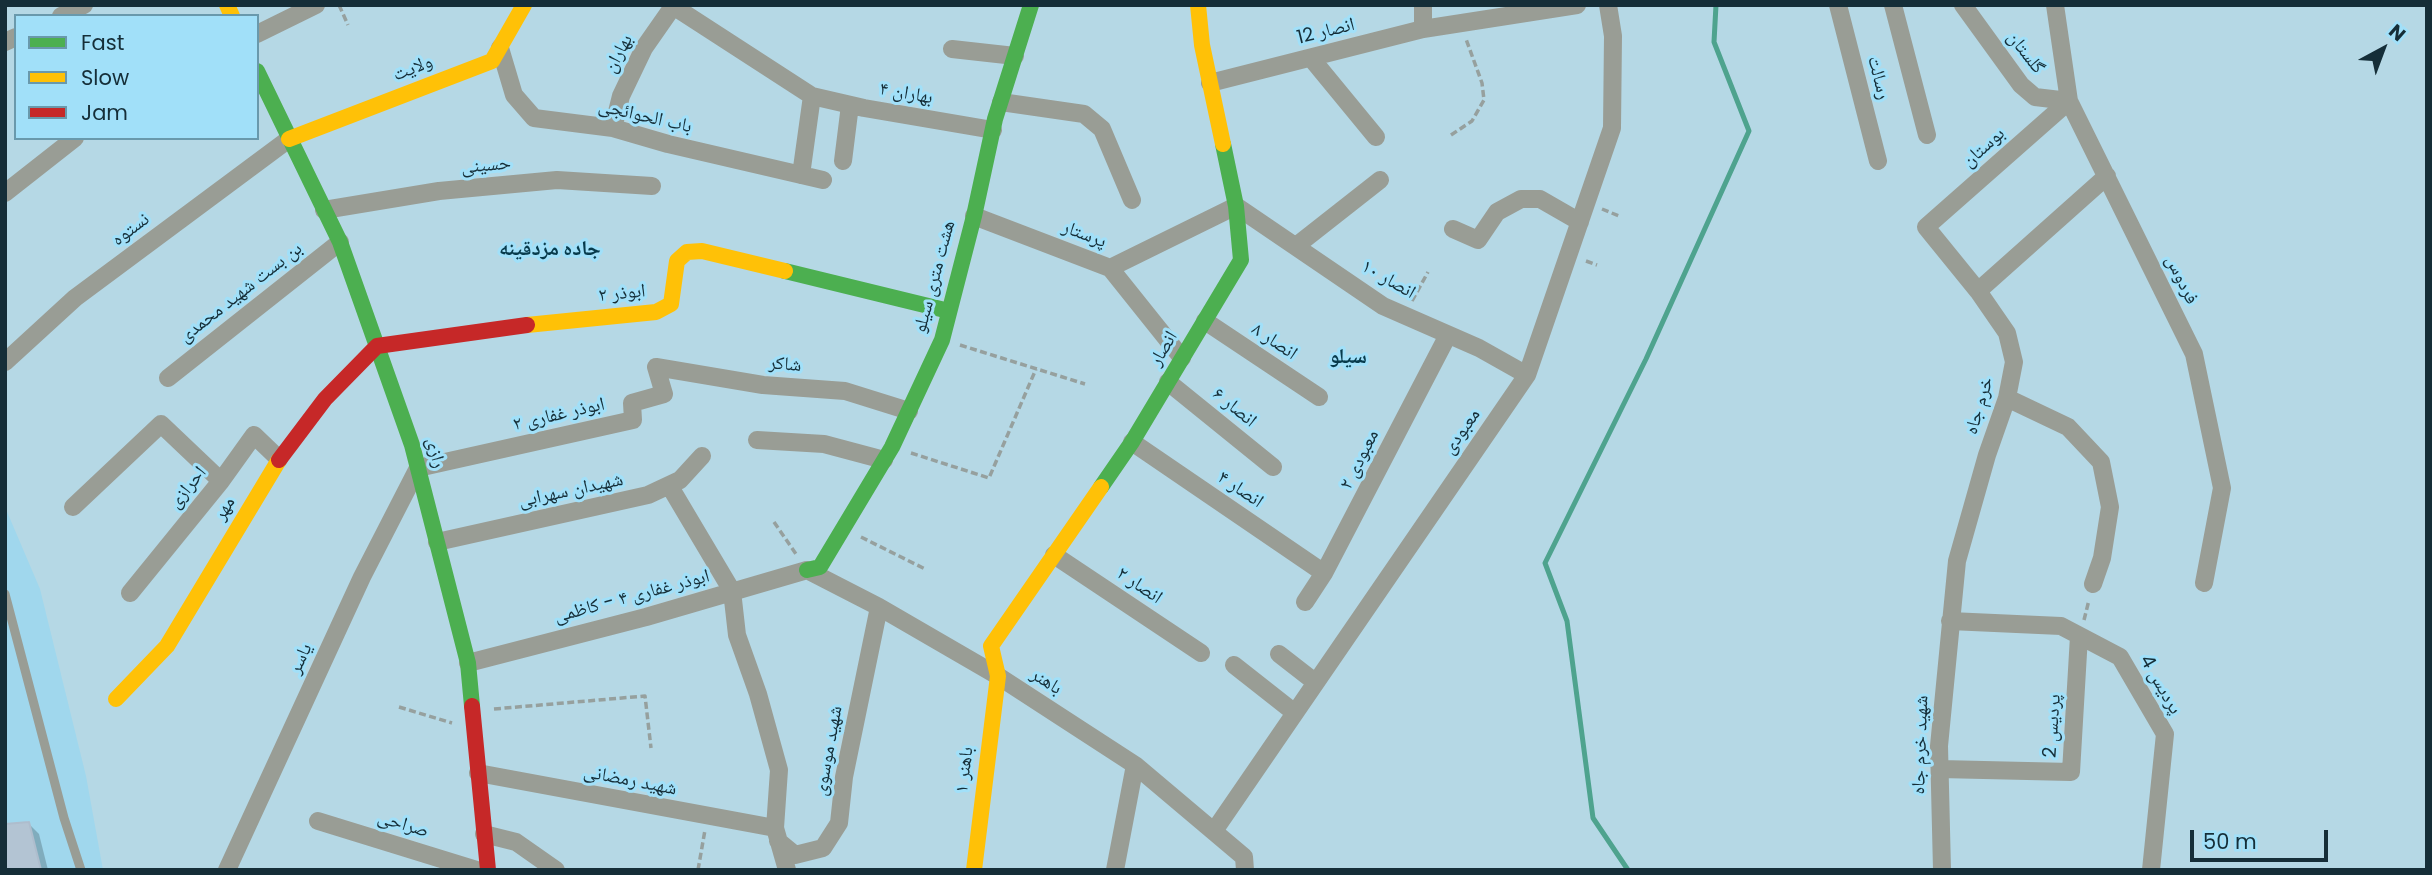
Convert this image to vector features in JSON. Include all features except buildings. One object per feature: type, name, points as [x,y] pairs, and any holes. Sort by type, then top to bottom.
[{"type":"street","points":[[65,14],[84,5]]},
{"type":"street","points":[[259,33],[316,5]]},
{"type":"street","name":"ولایت","points":[[289,139],[492,61],[524,5]]},
{"type":"street","name":"هشت متری سیلو","points":[[807,570],[820,567],[844,528],[888,453],[942,340],[1000,102],[1031,5]]},
{"type":"street","name":"انصار","points":[[998,676],[991,646],[1132,442],[1241,260],[1236,206],[1202,45],[1198,5]]},
{"type":"street","points":[[1423,5],[1423,29]]},
{"type":"street","name":"انصار 12","points":[[1210,83],[1423,29],[1577,5]]},
{"type":"street","name":"معبودی","points":[[1214,831],[1527,375],[1612,128],[1613,36],[1608,5]]},
{"type":"street","name":"رسالت","points":[[1838,5],[1878,161]]},
{"type":"street","points":[[1894,5],[1927,135]]},
{"type":"street","name":"گلستان","points":[[1963,5],[2021,85],[2035,97],[2069,101]]},
{"type":"street","name":"فردوس","points":[[2054,5],[2069,101],[2194,354],[2222,488],[2204,583]]},
{"type":"street","name":"بهاران ۴","points":[[673,6],[812,96],[993,130]]},
{"type":"street","name":"بهاران","points":[[613,128],[621,96],[644,48],[673,6]]},
{"type":"street","name":"باب الحوائجی","points":[[500,48],[514,95],[534,118],[613,128],[823,180]]},
{"type":"street","points":[[952,49],[1015,55]]},
{"type":"street","points":[[1311,58],[1376,137]]},
{"type":"street","name":"رازی","points":[[259,75],[340,242],[412,445],[468,663],[488,870]]},
{"type":"street","points":[[801,175],[812,96]]},
{"type":"street","name":"بوستان","points":[[1926,228],[2069,101]]},
{"type":"street","points":[[1000,102],[1084,114],[1102,129],[1132,200]]},
{"type":"street","points":[[843,161],[849,105]]},
{"type":"street","name":"نستوه","points":[[5,362],[75,298],[289,139]]},
{"type":"street","points":[[5,193],[72,140]]},
{"type":"street","points":[[1978,291],[2107,176]]},
{"type":"street","name":"حسینی","points":[[324,210],[439,191],[557,180],[652,186]]},
{"type":"street","points":[[1296,246],[1380,180]]},
{"type":"street","points":[[1453,229],[1478,240],[1497,212],[1521,199],[1540,199],[1580,222]]},
{"type":"street","points":[[1110,268],[1236,206]]},
{"type":"street","name":"انصار ۱۰","points":[[1236,206],[1383,306],[1479,348],[1527,375]]},
{"type":"street","name":"پرستار","points":[[974,216],[1110,268],[1182,358]]},
{"type":"street","name":"خرم جاه","points":[[1926,228],[1978,291],[2007,333],[2014,362],[2007,398],[1987,455],[1957,561],[1950,621]]},
{"type":"street","name":"بن بست شهید محمدی","points":[[168,378],[340,242]]},
{"type":"street","name":"ابوذر ۲","points":[[377,346],[495,328],[656,312],[671,304],[677,261],[687,252],[702,251],[949,311]]},
{"type":"street","name":"انصار ۸","points":[[1205,321],[1319,397]]},
{"type":"street","name":"معبودی ۲","points":[[1305,602],[1324,573],[1448,335]]},
{"type":"street","name":"مهر","points":[[116,699],[167,646],[279,459],[325,399],[377,346]]},
{"type":"street","name":"شاکر","points":[[656,367],[763,384],[845,391],[909,411]]},
{"type":"street","name":"ابوذر غفاری ۲","points":[[418,468],[634,420],[632,403],[664,394],[656,367]]},
{"type":"street","name":"انصار ۶","points":[[1168,382],[1273,467]]},
{"type":"street","points":[[2007,398],[2068,426],[2101,462],[2110,508],[2102,558],[2093,584]]},
{"type":"street","points":[[73,507],[161,424],[221,481]]},
{"type":"street","name":"احرازی","points":[[130,593],[221,481],[254,435],[279,459]]},
{"type":"street","points":[[757,440],[824,444],[888,453]]},
{"type":"street","name":"انصار ۴","points":[[1132,442],[1324,573]]},
{"type":"street","name":"شهیدان سهرابی","points":[[437,542],[648,495],[680,480],[702,456]]},
{"type":"street","name":"یاسر","points":[[227,870],[362,577],[418,468]]},
{"type":"street","points":[[669,485],[732,591],[737,635],[758,694],[779,771],[776,835],[788,870]]},
{"type":"street","name":"انصار ۲","points":[[1054,555],[1201,653]]},
{"type":"street","name":"ابوذر غفاری ۴ - کاظمی","points":[[468,663],[646,617],[807,570]]},
{"type":"street","name":"باهنر","points":[[807,570],[879,607],[998,676],[1135,765],[1214,831],[1244,863]]},
{"type":"street","name":"شهید موسوی","points":[[776,835],[795,855],[823,848],[839,823],[844,777],[879,607]]},
{"type":"street","name":"پردیس 4","points":[[1950,621],[2060,626],[2120,657],[2165,734],[2151,870]]},
{"type":"street","name":"شهید خرم جاه","points":[[1942,870],[1939,746],[1950,621]]},
{"type":"street","name":"پردیس 2","points":[[1940,769],[2071,772],[2079,636]]},
{"type":"street","points":[[1279,654],[1315,682]]},
{"type":"street","points":[[1234,665],[1295,713]]},
{"type":"street","name":"باهنر ۱","points":[[974,870],[998,676]]},
{"type":"street","points":[[1115,870],[1135,765]]},
{"type":"street","name":"شهید رمضانی","points":[[478,773],[707,817],[776,835]]},
{"type":"street","name":"صراحی","points":[[318,821],[477,870]]},
{"type":"street","points":[[484,834],[516,842],[556,870]]},
{"type":"lane","points":[[5,594],[64,818],[81,870]]},
{"type":"path","points":[[339,5],[348,25]]},
{"type":"path","points":[[1451,135],[1472,121],[1484,100],[1482,83],[1460,23]]},
{"type":"path","points":[[1404,315],[1428,272]]},
{"type":"path","points":[[942,340],[1085,384]]},
{"type":"path","points":[[888,453],[989,478],[1036,369]]},
{"type":"path","points":[[774,522],[807,570]]},
{"type":"path","points":[[844,528],[925,569]]},
{"type":"path","points":[[2079,636],[2093,584]]},
{"type":"path","points":[[472,711],[645,696],[651,748]]},
{"type":"path","points":[[399,707],[474,729]]},
{"type":"path","points":[[698,870],[707,817]]},
{"type":"shaded area","points":[[5,507],[40,589],[86,776],[103,870],[5,870]]},
{"type":"waterway","points":[[1628,870],[1593,818],[1567,621],[1545,563],[1646,359],[1749,131],[1714,42],[1716,5]]},
{"type":"traffic: fast","points":[[807,570],[820,567],[892,447],[942,340],[974,216],[995,119],[1031,5]]},
{"type":"traffic: fast","points":[[259,75],[340,242],[412,445],[468,663],[472,706]]},
{"type":"traffic: fast","points":[[1101,487],[1132,442],[1241,260],[1236,206],[1223,144]]},
{"type":"traffic: fast","points":[[785,271],[949,311]]},
{"type":"traffic: slow","points":[[227,5],[231,14]]},
{"type":"traffic: slow","points":[[289,139],[492,61],[524,5]]},
{"type":"traffic: slow","points":[[1198,5],[1202,45],[1223,144]]},
{"type":"traffic: slow","points":[[527,325],[656,312],[671,304],[677,261],[687,252],[702,251],[785,271]]},
{"type":"traffic: slow","points":[[116,699],[167,646],[279,460]]},
{"type":"traffic: slow","points":[[974,870],[998,676],[991,646],[1101,487]]},
{"type":"traffic: jam","points":[[279,460],[325,399],[377,346],[527,325]]},
{"type":"traffic: jam","points":[[472,706],[488,870]]},
{"type":"district","name":"جاده مزدقینه","points":[[550,250]]},
{"type":"district","name":"سیلو","points":[[1348,358]]}]
